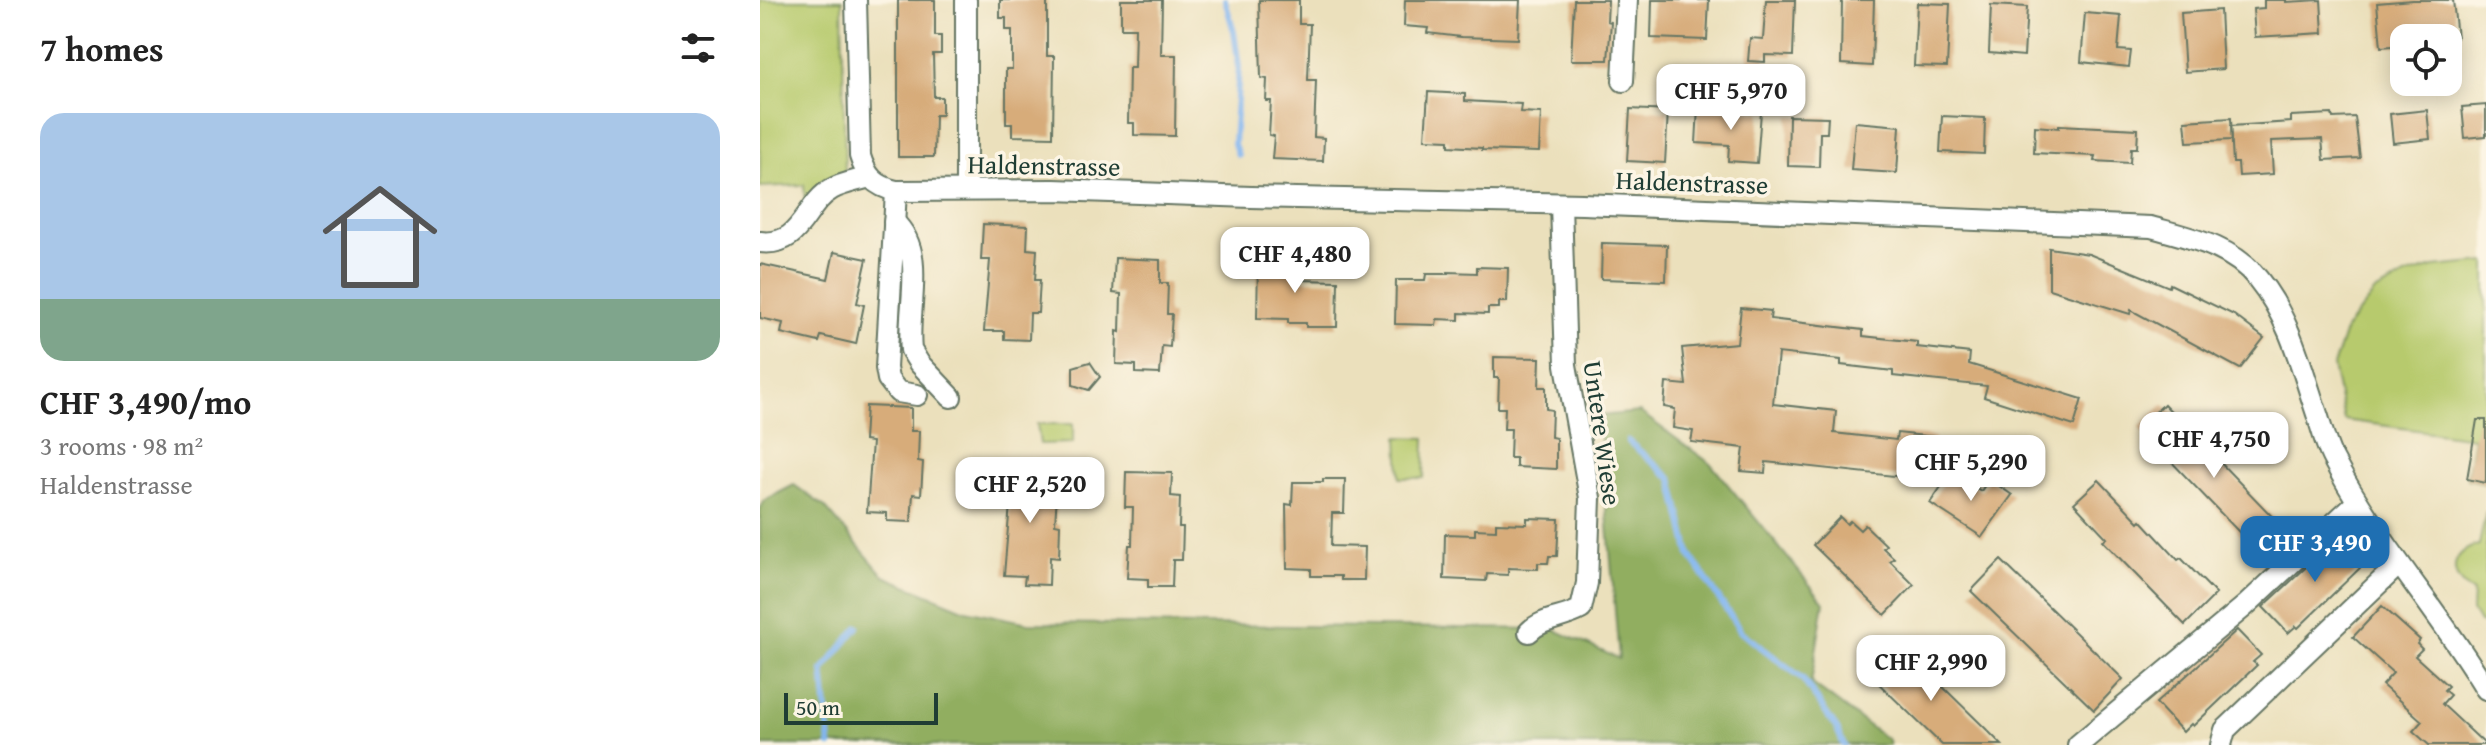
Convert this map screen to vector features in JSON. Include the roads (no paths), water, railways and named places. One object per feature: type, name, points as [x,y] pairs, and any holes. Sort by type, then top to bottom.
[{"type":"street","points":[[760,242],[782,241],[833,189],[869,177],[859,148],[856,0]]},
{"type":"street","points":[[966,0],[966,190]]},
{"type":"street","points":[[1623,81],[1627,0]]},
{"type":"street","name":"Haldenstrasse","points":[[869,177],[881,186],[896,191],[1067,190],[1782,210],[2151,227],[2208,242],[2237,259],[2257,276],[2276,303],[2290,334],[2330,453],[2357,502],[2464,652],[2486,689]]},
{"type":"street","points":[[896,191],[887,374],[898,392],[917,395]]},
{"type":"street","name":"Untere Wiese","points":[[1529,632],[1536,624],[1568,617],[1581,609],[1587,583],[1590,498],[1566,365],[1561,204]]},
{"type":"street","points":[[894,222],[908,237],[912,251],[911,350],[951,397]]},
{"type":"street","points":[[2078,745],[2245,606],[2357,502]]},
{"type":"street","points":[[2221,745],[2225,730],[2399,564]]},
{"type":"waterway","points":[[1225,0],[1239,67],[1234,144],[1238,155]]},
{"type":"waterway","points":[[1628,441],[1672,479],[1690,555],[1741,632],[1802,678],[1837,729],[1844,745]]},
{"type":"waterway","points":[[830,745],[823,670],[858,627]]}]
